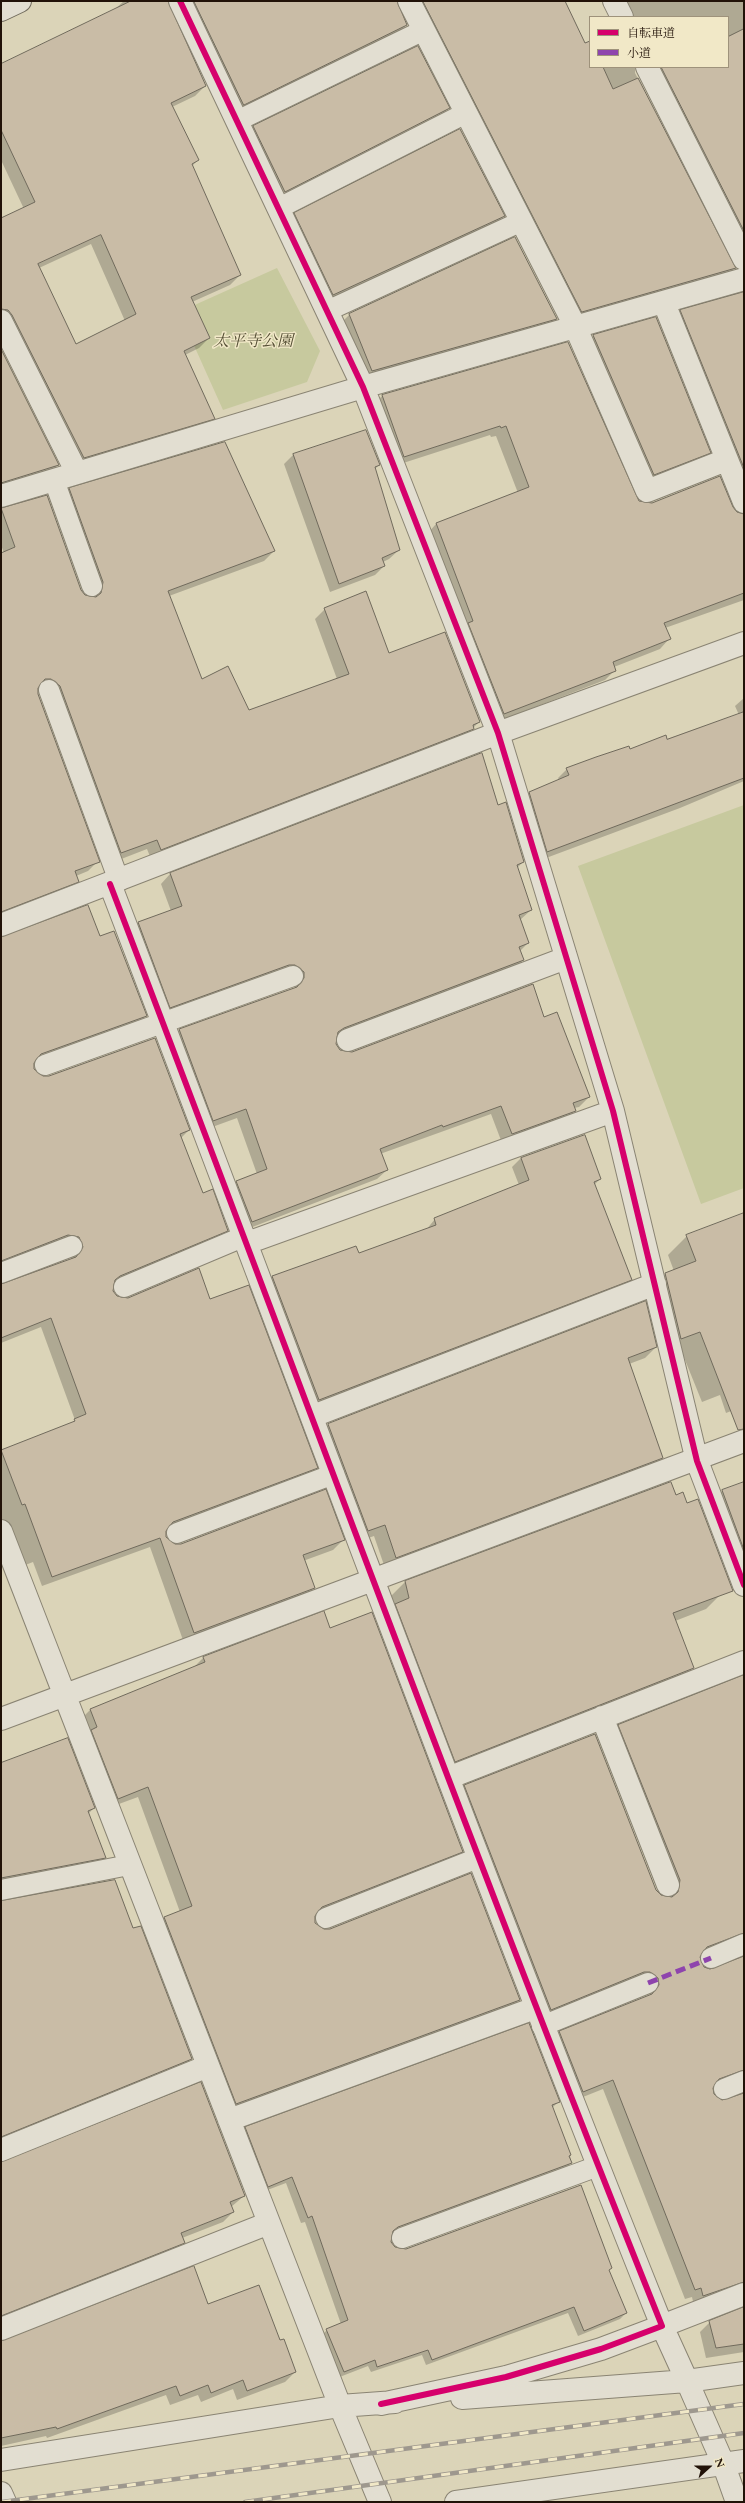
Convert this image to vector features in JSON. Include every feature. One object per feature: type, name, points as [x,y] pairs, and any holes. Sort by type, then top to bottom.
[{"type":"street","points":[[1,10],[20,1]]},
{"type":"street","points":[[180,1],[363,387],[498,734],[613,1111],[697,1461],[744,1585]]},
{"type":"street","points":[[409,1],[575,326],[647,491],[726,460]]},
{"type":"street","points":[[614,1],[622,16]]},
{"type":"street","points":[[648,68],[744,259]]},
{"type":"street","points":[[1,496],[363,387],[575,326],[664,303],[744,279]]},
{"type":"street","points":[[664,303],[744,502]]},
{"type":"street","points":[[1,322],[77,473]]},
{"type":"street","points":[[1,926],[498,734],[744,643]]},
{"type":"street","points":[[114,882],[162,1022],[313,1416],[372,1581],[539,2017],[662,2326],[687,2381],[734,2462],[737,2502]]},
{"type":"street","points":[[348,1040],[566,958]]},
{"type":"street","points":[[246,1239],[613,1111]]},
{"type":"street","points":[[313,1416],[655,1284]]},
{"type":"street","points":[[1,1719],[697,1461],[744,1442]]},
{"type":"street","points":[[1,1531],[129,1865],[340,2406],[380,2502]]},
{"type":"street","points":[[448,1778],[744,1662]]},
{"type":"street","points":[[602,1718],[668,1885]]},
{"type":"street","points":[[229,2120],[539,2017]]},
{"type":"street","points":[[1,2150],[208,2066]]},
{"type":"street","points":[[1,2329],[269,2223]]},
{"type":"street","points":[[380,2404],[506,2377],[601,2349],[744,2294]]},
{"type":"street","points":[[1,2460],[340,2406],[687,2381],[744,2373]]},
{"type":"street","points":[[456,2502],[734,2462]]},
{"type":"street","points":[[1,2493],[5,2502]]},
{"type":"lane","points":[[237,121],[424,30]]},
{"type":"lane","points":[[279,208],[466,113]]},
{"type":"lane","points":[[327,311],[522,221]]},
{"type":"lane","points":[[54,480],[92,586]]},
{"type":"lane","points":[[49,690],[114,882]]},
{"type":"lane","points":[[45,1065],[293,976]]},
{"type":"lane","points":[[124,1287],[246,1239]]},
{"type":"lane","points":[[1,1273],[72,1246]]},
{"type":"lane","points":[[177,1533],[334,1474]]},
{"type":"lane","points":[[326,1918],[478,1858]]},
{"type":"lane","points":[[1,1890],[129,1865]]},
{"type":"lane","points":[[710,1958],[744,1944]]},
{"type":"lane","points":[[539,2017],[648,1983]]},
{"type":"lane","points":[[724,2089],[744,2081]]},
{"type":"lane","points":[[402,2238],[598,2166]]},
{"type":"green space","name":"太平寺公園","points":[[277,268],[320,351],[307,382],[223,410],[179,312]]},
{"type":"green space","points":[[744,805],[744,1188],[701,1204],[578,866]]},
{"type":"building","points":[[131,1],[168,1],[206,86],[171,103],[199,160],[192,164],[241,275],[191,297],[210,338],[184,351],[215,419],[84,458],[12,315],[8,310],[1,309],[1,218],[35,202],[1,130],[1,64]],"holes":[[[101,235],[136,314],[76,344],[38,264]]]},
{"type":"building","points":[[194,1],[397,1],[407,25],[244,105]]},
{"type":"building","points":[[423,1],[565,1],[585,43],[589,41],[589,68],[603,68],[613,89],[638,78],[736,268],[582,312]]},
{"type":"building","points":[[744,29],[744,231],[662,68],[729,68],[729,36]]},
{"type":"building","points":[[418,46],[450,108],[285,192],[253,126]]},
{"type":"building","points":[[460,129],[505,216],[333,295],[294,213]]},
{"type":"building","points":[[515,237],[557,319],[372,371],[349,314]]},
{"type":"building","points":[[744,292],[744,468],[680,310]]},
{"type":"building","points":[[656,317],[711,453],[654,475],[593,335]]},
{"type":"building","points":[[568,342],[639,501],[652,503],[720,476],[733,507],[737,512],[744,514],[744,593],[664,623],[671,639],[613,662],[616,671],[504,714],[468,623],[473,621],[436,523],[529,487],[506,426],[501,428],[500,426],[404,457],[382,395]]},
{"type":"building","points":[[1,349],[59,465],[1,483]]},
{"type":"building","points":[[366,430],[380,465],[375,467],[400,550],[382,558],[385,566],[339,584],[293,454]]},
{"type":"building","points":[[225,442],[275,551],[168,591],[202,679],[228,666],[249,710],[349,674],[324,608],[366,591],[389,653],[445,632],[480,722],[473,725],[474,729],[161,850],[157,840],[121,853],[60,686],[51,679],[45,679],[38,688],[38,694],[100,862],[75,871],[79,882],[1,912],[1,553],[15,547],[1,508],[47,495],[81,590],[85,595],[96,597],[101,593],[103,582],[69,488]]},
{"type":"building","points":[[744,712],[744,778],[547,852],[529,792],[569,775],[566,768],[629,746],[630,749],[666,735],[667,739]]},
{"type":"building","points":[[482,753],[498,805],[506,802],[524,862],[517,865],[532,910],[519,915],[529,943],[519,947],[524,960],[344,1028],[338,1032],[336,1044],[340,1050],[352,1052],[533,984],[544,1017],[557,1012],[590,1097],[573,1103],[576,1111],[512,1134],[501,1106],[443,1127],[442,1125],[380,1149],[388,1170],[252,1222],[236,1181],[267,1169],[246,1109],[213,1121],[179,1029],[297,987],[304,978],[304,972],[295,965],[289,965],[170,1008],[138,922],[182,906],[170,873]]},
{"type":"building","points":[[88,905],[100,936],[114,931],[147,1016],[41,1054],[34,1063],[34,1069],[43,1076],[49,1076],[155,1038],[190,1130],[180,1134],[203,1193],[213,1189],[228,1231],[120,1276],[115,1280],[113,1291],[117,1296],[128,1298],[199,1268],[210,1299],[249,1285],[318,1468],[173,1522],[166,1531],[166,1537],[175,1544],[181,1544],[326,1489],[345,1540],[303,1555],[315,1588],[194,1633],[160,1538],[52,1577],[25,1504],[22,1505],[1,1450],[75,1421],[74,1419],[86,1414],[51,1318],[1,1338],[1,1284],[76,1257],[83,1247],[79,1237],[68,1235],[1,1261],[1,937]]},
{"type":"building","points":[[585,1135],[601,1179],[594,1182],[632,1280],[319,1400],[272,1276],[356,1246],[359,1253],[436,1225],[434,1218],[529,1180],[521,1158]]},
{"type":"building","points":[[744,1213],[744,1429],[738,1430],[700,1332],[681,1339],[665,1273],[696,1261],[686,1235]]},
{"type":"building","points":[[646,1301],[657,1347],[628,1358],[663,1458],[396,1558],[385,1525],[368,1531],[328,1424]]},
{"type":"building","points":[[671,1482],[676,1495],[683,1492],[687,1503],[698,1499],[733,1591],[673,1613],[694,1668],[455,1762],[395,1604],[409,1598],[405,1581]]},
{"type":"building","points":[[744,1482],[744,1550],[722,1490]]},
{"type":"building","points":[[324,1611],[330,1628],[372,1612],[463,1852],[322,1907],[315,1916],[315,1923],[324,1929],[330,1929],[471,1873],[520,2000],[236,2104],[164,1917],[192,1906],[148,1787],[118,1799],[91,1730],[97,1727],[90,1709],[205,1662],[203,1657]]},
{"type":"building","points":[[744,1675],[744,1933],[707,1947],[700,1957],[704,1967],[710,1969],[744,1956],[744,2070],[719,2079],[713,2088],[714,2094],[722,2100],[744,2093],[744,2282],[703,2296],[701,2288],[695,2290],[613,2080],[583,2092],[559,2031],[652,1994],[659,1985],[658,1978],[650,1972],[644,1972],[551,2010],[464,1785],[595,1734],[656,1890],[661,1895],[672,1897],[678,1892],[680,1880],[618,1725]]},
{"type":"building","points":[[68,1738],[95,1808],[88,1811],[106,1858],[1,1878],[1,1763]]},
{"type":"building","points":[[115,1880],[133,1928],[141,1926],[192,2059],[1,2137],[1,1901]]},
{"type":"building","points":[[529,2023],[560,2102],[552,2105],[571,2155],[569,2156],[572,2163],[398,2227],[393,2231],[391,2242],[395,2247],[406,2249],[581,2185],[612,2268],[609,2270],[627,2313],[584,2331],[574,2307],[432,2360],[428,2350],[377,2367],[375,2360],[344,2372],[326,2329],[348,2320],[312,2216],[308,2218],[292,2177],[268,2187],[245,2127]]},
{"type":"building","points":[[201,2082],[245,2196],[230,2202],[234,2212],[181,2233],[185,2243],[1,2316],[1,2162]]},
{"type":"building","points":[[194,2266],[208,2304],[259,2285],[280,2340],[284,2339],[296,2372],[247,2391],[243,2380],[211,2393],[208,2385],[180,2396],[176,2386],[57,2429],[56,2427],[1,2438],[1,2341]]},
{"type":"building","points":[[744,2307],[744,2344],[716,2348],[709,2321]]},
{"type":"railway","points":[[2,2502],[744,2404]]},
{"type":"railway","points":[[245,2502],[744,2433]]},
{"type":"marked path","points":[[648,1983],[711,1958]]},
{"type":"cycle path","points":[[180,1],[363,387],[498,733],[613,1111],[697,1461],[744,1585]]},
{"type":"cycle path","points":[[110,884],[451,1787],[662,2326],[601,2349],[506,2377],[381,2404]]}]
